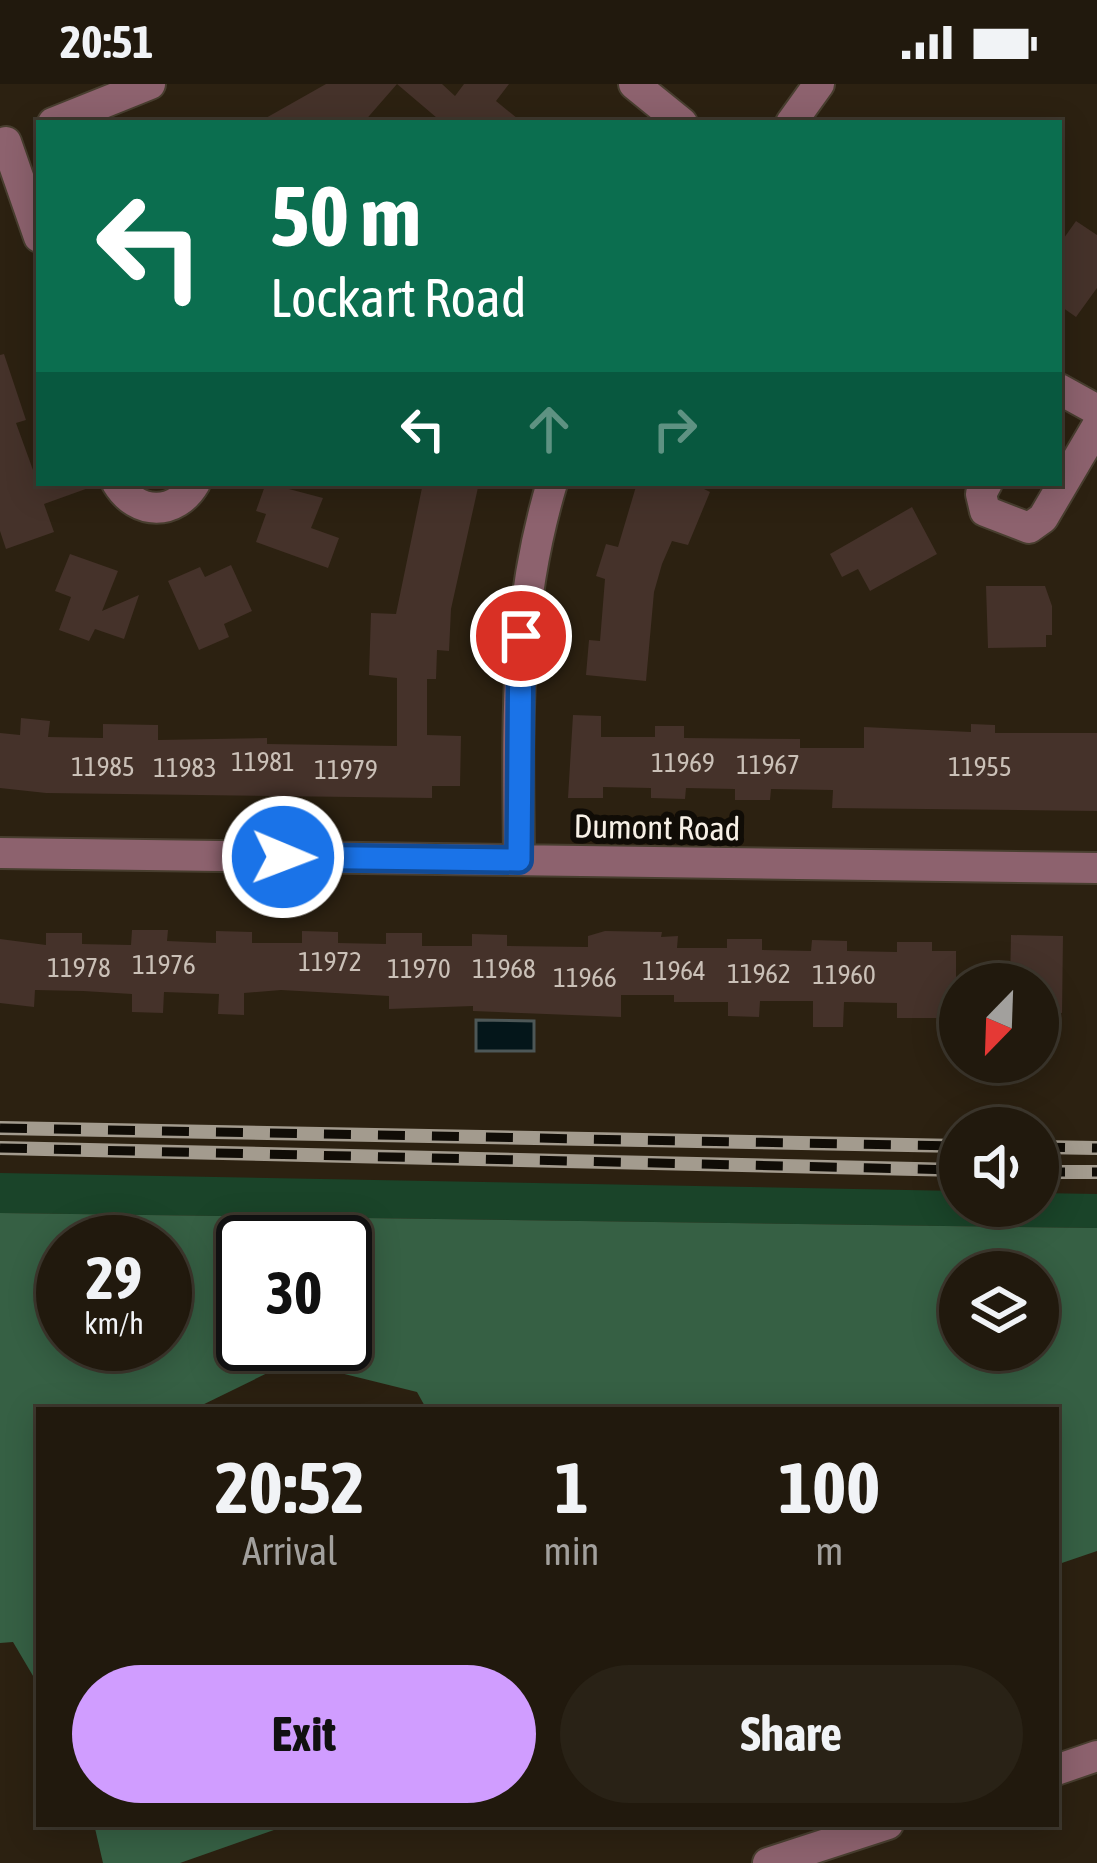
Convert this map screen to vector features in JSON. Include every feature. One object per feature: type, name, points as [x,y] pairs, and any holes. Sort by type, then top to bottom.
[{"type":"street","points":[[61,120],[151,84]]},
{"type":"street","points":[[634,84],[678,120]]},
{"type":"street","points":[[793,120],[819,84]]},
{"type":"street","points":[[36,130],[3,143],[36,229]]},
{"type":"street","points":[[1062,391],[1097,410]]},
{"type":"street","points":[[1062,486],[1097,426]]},
{"type":"street","points":[[120,486],[140,506],[163,509],[183,500],[194,486]]},
{"type":"street","points":[[519,860],[518,674],[529,558],[551,486]]},
{"type":"street","points":[[984,489],[985,511],[1029,528],[1043,518],[1062,486]]},
{"type":"street","name":"Dumont Road","points":[[0,853],[1097,868]]},
{"type":"street","points":[[1059,1769],[1097,1756]]},
{"type":"street","points":[[768,1863],[847,1851],[883,1827]]},
{"type":"green space","points":[[0,1173],[939,1191],[939,1226],[0,1213]]},
{"type":"green space","points":[[1059,1193],[1097,1194],[1097,1228],[1024,1227],[1059,1227]]},
{"type":"green space","points":[[0,1213],[146,1215],[36,1215],[36,1371],[192,1371],[192,1216],[216,1216],[216,1371],[272,1371],[198,1407],[36,1407],[36,1681],[13,1642],[0,1643]]},
{"type":"green space","points":[[372,1218],[1097,1228],[1097,1551],[1059,1564],[1059,1407],[425,1407],[417,1392],[332,1371],[372,1371]]},
{"type":"green space","points":[[95,1827],[282,1827],[180,1863],[103,1863]]},
{"type":"shaded area","points":[[476,1020],[534,1021],[534,1051],[476,1051]]},
{"type":"building","points":[[326,84],[397,84],[366,120],[262,120]]},
{"type":"building","points":[[397,84],[442,84],[455,96],[464,84],[509,84],[496,101],[519,120],[435,120]]},
{"type":"building","points":[[1076,221],[1097,235],[1097,288],[1076,317],[1062,307],[1062,241]]},
{"type":"building","points":[[4,354],[26,420],[16,423],[36,469],[36,486],[94,486],[44,504],[54,532],[6,549],[0,531],[0,355]]},
{"type":"building","points":[[265,486],[323,498],[311,528],[339,538],[328,568],[256,542],[266,514],[256,511]]},
{"type":"building","points":[[422,486],[478,486],[451,609],[449,651],[437,650],[436,679],[427,679],[427,735],[461,736],[460,786],[432,786],[432,798],[46,793],[0,788],[0,733],[20,735],[21,718],[50,721],[48,737],[103,738],[103,724],[158,725],[158,740],[267,738],[267,744],[397,746],[397,678],[369,675],[371,613],[396,614]]},
{"type":"building","points":[[636,486],[698,486],[710,492],[688,545],[672,541],[662,564],[654,592],[646,681],[586,675],[589,640],[600,641],[605,579],[596,576],[606,544],[618,547]]},
{"type":"building","points":[[912,507],[937,554],[870,591],[858,569],[842,577],[830,554]]},
{"type":"building","points":[[70,554],[118,571],[102,611],[139,595],[124,639],[95,629],[89,641],[59,630],[71,597],[55,591]]},
{"type":"building","points":[[231,565],[252,611],[224,624],[229,637],[199,650],[168,581],[200,567],[205,577]]},
{"type":"building","points":[[986,586],[1045,586],[1052,606],[1052,635],[1046,635],[1046,647],[988,648]]},
{"type":"building","points":[[573,715],[601,716],[601,737],[655,737],[655,726],[684,726],[684,738],[800,739],[800,748],[864,748],[864,727],[971,732],[971,724],[995,725],[995,733],[1097,733],[1097,811],[832,808],[833,790],[771,789],[770,800],[735,800],[735,789],[686,788],[685,799],[651,798],[651,788],[603,787],[603,798],[568,798]]},
{"type":"building","points":[[132,930],[168,930],[167,941],[216,943],[216,931],[252,932],[252,943],[302,943],[302,931],[338,932],[338,943],[386,944],[386,933],[422,933],[422,946],[472,946],[472,934],[507,935],[507,946],[588,947],[588,936],[605,931],[662,932],[661,937],[678,936],[677,948],[727,948],[727,939],[762,939],[762,950],[811,951],[812,940],[847,941],[847,951],[897,952],[897,942],[932,942],[932,951],[956,951],[956,963],[939,963],[939,1018],[897,1018],[897,1003],[844,1002],[843,1027],[813,1027],[813,1001],[760,1001],[759,1017],[728,1016],[728,1002],[674,1002],[674,995],[621,995],[621,1017],[473,1011],[473,1006],[389,1009],[389,996],[281,990],[244,993],[244,1015],[218,1014],[219,994],[164,992],[163,1013],[132,1012],[132,994],[35,990],[34,1007],[0,1003],[0,939],[46,945],[46,933],[82,933],[82,944],[131,945]]},
{"type":"building","points":[[1011,935],[1063,936],[1062,1013],[1059,963],[1010,963]]},
{"type":"railway","points":[[0,1128],[939,1146]]},
{"type":"railway","points":[[1059,1147],[1097,1148]]},
{"type":"railway","points":[[0,1148],[939,1170]]},
{"type":"railway","points":[[1059,1172],[1097,1172]]},
{"type":"route","points":[[283,857],[519,860],[521,636]]}]
